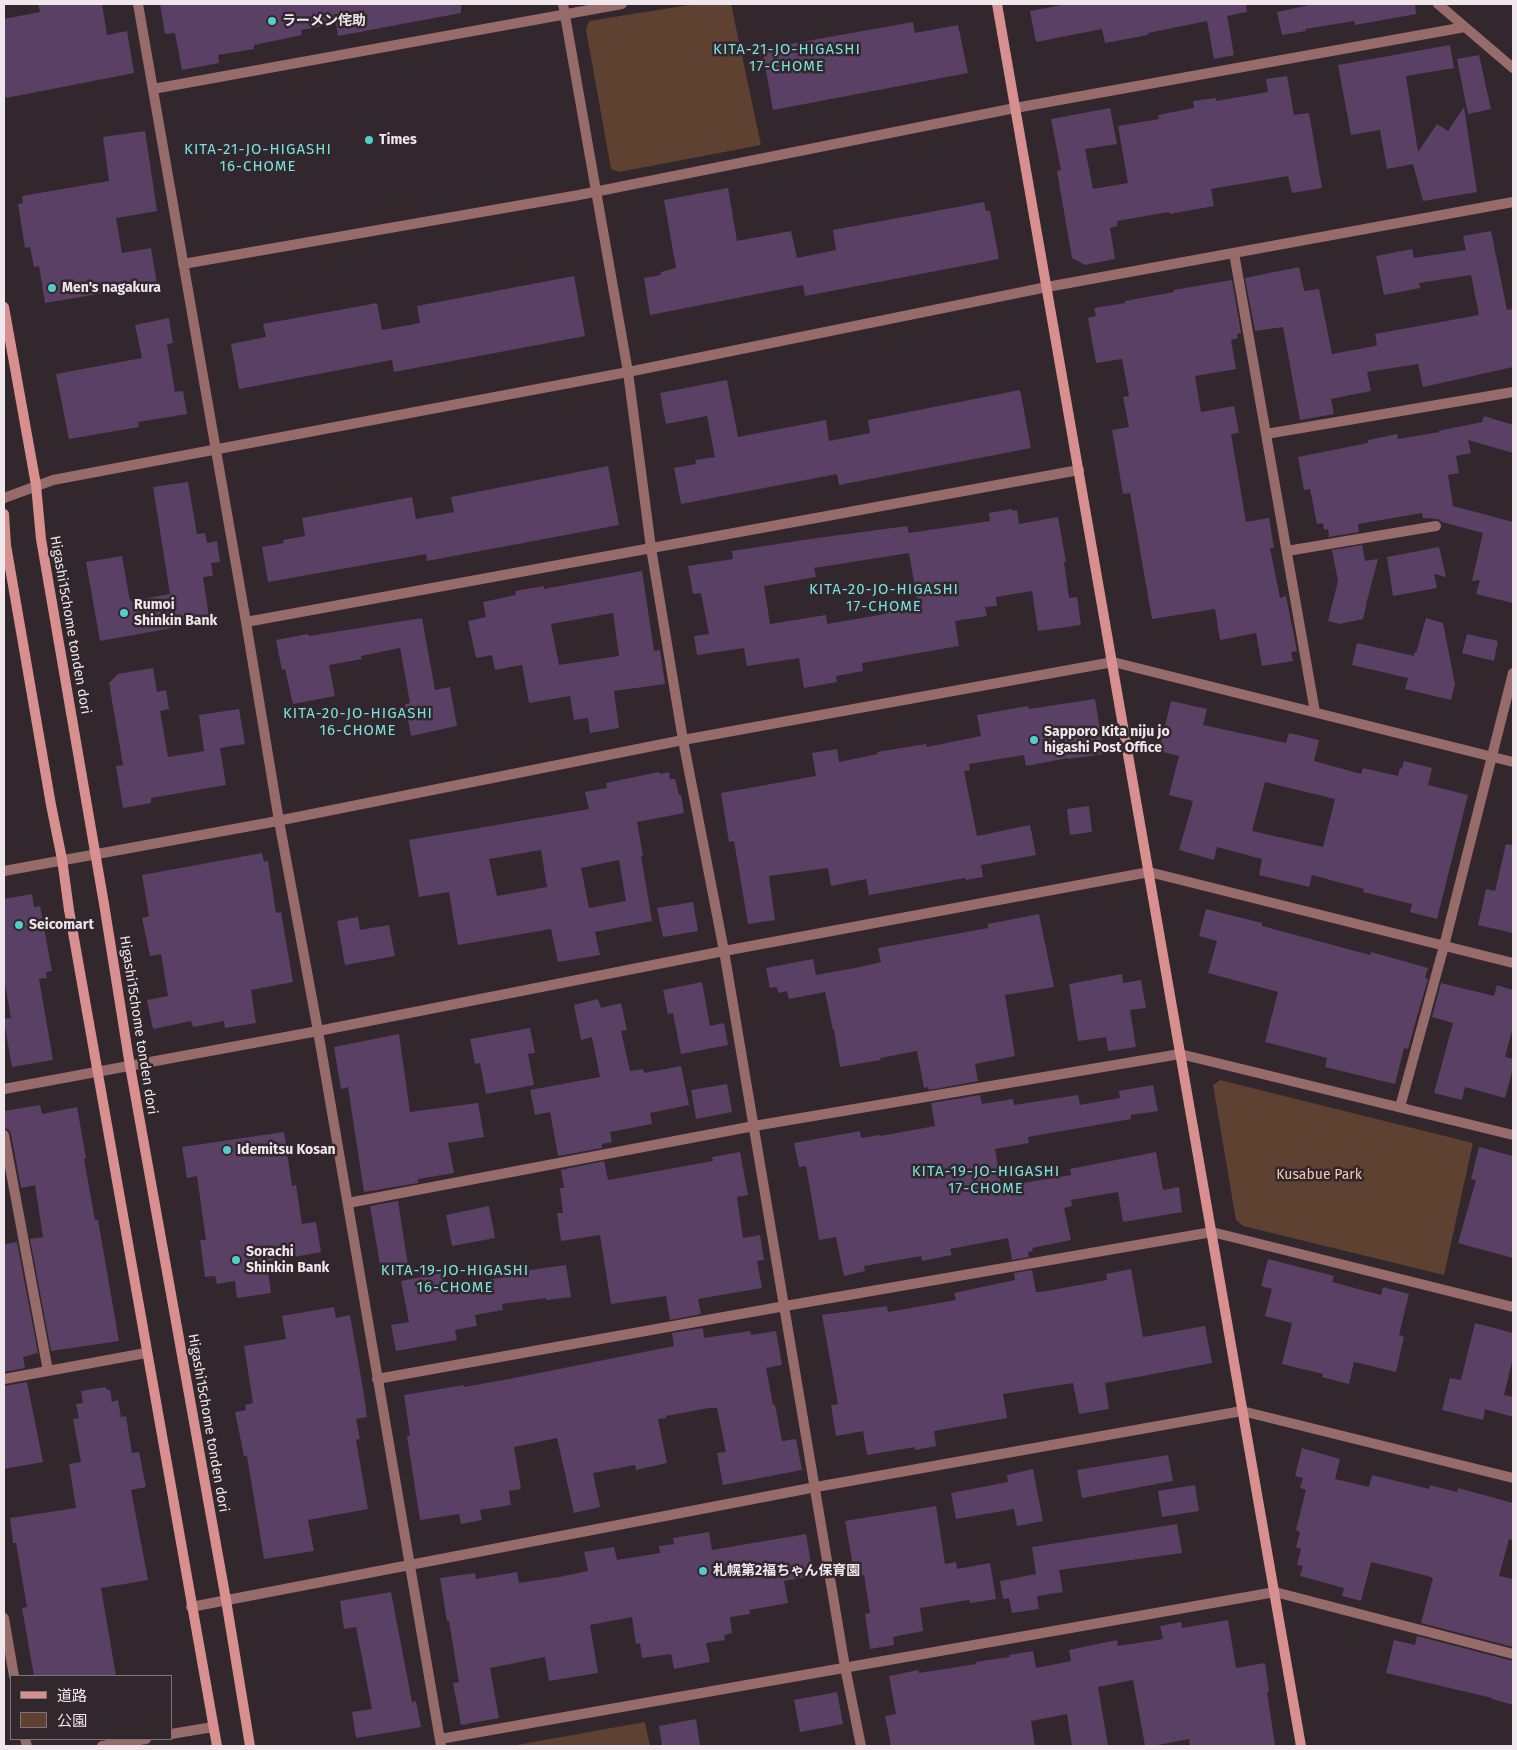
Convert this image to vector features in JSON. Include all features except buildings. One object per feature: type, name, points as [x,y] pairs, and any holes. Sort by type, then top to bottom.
[{"type":"street","points":[[138,4],[279,821],[348,1203],[440,1742],[845,1667],[1275,1592],[1513,1654]]},
{"type":"street","points":[[563,4],[628,372],[651,548],[683,740],[724,951],[845,1667],[861,1746]]},
{"type":"street","points":[[153,88],[622,4]]},
{"type":"street","points":[[997,4],[1301,1746]]},
{"type":"street","points":[[1438,4],[1513,68]]},
{"type":"street","points":[[183,264],[579,195],[596,190],[1015,108],[1465,27]]},
{"type":"street","points":[[4,498],[53,480],[628,372],[1047,287],[1513,202]]},
{"type":"street","points":[[1234,253],[1315,712]]},
{"type":"street","name":"Higashi15chome tonden dori","points":[[4,307],[36,486],[41,539],[130,1066],[226,1600],[250,1746]]},
{"type":"street","points":[[1266,434],[1513,392]]},
{"type":"street","points":[[246,622],[1079,470]]},
{"type":"street","points":[[4,514],[6,545],[49,795],[62,859],[69,910],[146,1353],[217,1746]]},
{"type":"street","points":[[1287,551],[1436,526]]},
{"type":"street","points":[[4,871],[279,821],[683,740],[1113,662],[1513,762]]},
{"type":"street","points":[[1400,1107],[1444,946],[1513,673]]},
{"type":"street","points":[[4,1089],[318,1031],[724,951],[1149,872],[1513,963]]},
{"type":"street","points":[[348,1203],[754,1126],[1180,1054],[1513,1135]]},
{"type":"street","points":[[4,1135],[48,1371]]},
{"type":"street","points":[[377,1378],[1212,1232],[1513,1307]]},
{"type":"street","points":[[4,1379],[146,1353]]},
{"type":"street","points":[[191,1607],[816,1487],[1242,1411],[1513,1478]]},
{"type":"street","points":[[4,1618],[14,1675]]},
{"type":"street","points":[[172,1734],[214,1727]]},
{"type":"street","points":[[102,1746],[140,1740]]},
{"type":"green space","points":[[695,4],[731,4],[761,145],[619,172],[611,169],[586,30],[589,21]]},
{"type":"green space","name":"Kusabue Park","points":[[1220,1080],[1473,1143],[1444,1275],[1243,1226],[1236,1220],[1213,1085]]},
{"type":"green space","points":[[645,1722],[650,1746],[511,1746]]},
{"type":"place","name":"ラーメン侘助","points":[[272,21]]},
{"type":"place","name":"Times","points":[[369,140]]},
{"type":"place","name":"Men's nagakura","points":[[52,288]]},
{"type":"place","name":"Rumoi Shinkin Bank","points":[[124,613]]},
{"type":"place","name":"Sapporo Kita niju jo higashi Post Office","points":[[1034,740]]},
{"type":"place","name":"Seicomart","points":[[19,925]]},
{"type":"place","name":"Idemitsu Kosan","points":[[227,1150]]},
{"type":"place","name":"Sorachi Shinkin Bank","points":[[236,1260]]},
{"type":"place","name":"札幌第2福ちゃん保育園","points":[[703,1571]]},
{"type":"district","name":"KITA-21-JO-HIGASHI 17-CHOME","points":[[787,58]]},
{"type":"district","name":"KITA-21-JO-HIGASHI 16-CHOME","points":[[258,158]]},
{"type":"district","name":"KITA-20-JO-HIGASHI 17-CHOME","points":[[884,598]]},
{"type":"district","name":"KITA-20-JO-HIGASHI 16-CHOME","points":[[358,722]]},
{"type":"district","name":"KITA-19-JO-HIGASHI 17-CHOME","points":[[986,1180]]},
{"type":"district","name":"KITA-19-JO-HIGASHI 16-CHOME","points":[[455,1280]]}]
